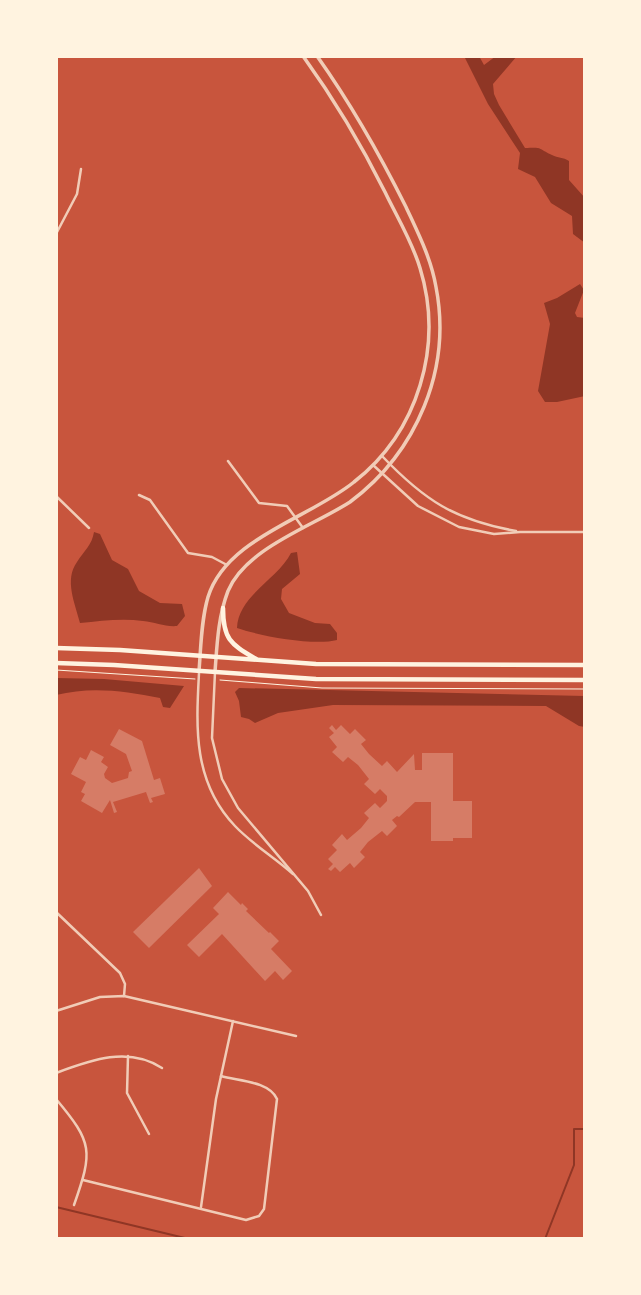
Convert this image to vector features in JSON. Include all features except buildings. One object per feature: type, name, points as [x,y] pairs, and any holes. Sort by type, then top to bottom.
[{"type":"main road","points":[[223,608],[224,628],[229,640],[236,648],[257,660]]},
{"type":"main road","points":[[56,648],[316,664],[585,665]]},
{"type":"main road","points":[[56,663],[316,678],[585,680]]},
{"type":"street","points":[[298,879],[236,827],[217,801],[200,760],[197,740],[200,671],[207,599],[227,565],[254,542],[352,484],[382,456],[405,422],[421,385],[428,349],[429,315],[418,262],[373,169],[303,56]]},
{"type":"street","points":[[317,56],[383,163],[427,254],[436,287],[440,322],[439,353],[427,400],[416,426],[390,464],[350,502],[248,563],[232,583],[223,608],[216,657],[212,730],[222,779],[238,808],[312,896],[320,915]]},
{"type":"street","points":[[373,169],[383,163]]},
{"type":"street","points":[[56,234],[77,194],[81,169]]},
{"type":"street","points":[[382,456],[424,495],[455,515],[482,525],[520,532]]},
{"type":"street","points":[[228,461],[259,503],[267,506],[286,505],[303,529]]},
{"type":"street","points":[[373,465],[411,501],[442,520],[484,533],[585,532]]},
{"type":"street","points":[[139,495],[150,500],[188,553],[212,557],[227,565]]},
{"type":"street","points":[[56,496],[89,528]]},
{"type":"street","points":[[56,912],[120,973],[125,984],[124,996]]},
{"type":"street","points":[[56,1011],[100,997],[124,996],[296,1036]]},
{"type":"street","points":[[201,1209],[221,1076],[233,1021]]},
{"type":"street","points":[[128,1056],[127,1093],[149,1134]]},
{"type":"street","points":[[56,1073],[100,1058],[128,1056],[162,1068]]},
{"type":"street","points":[[83,1180],[246,1220],[259,1216],[264,1209],[277,1099],[266,1087],[221,1076]]},
{"type":"street","points":[[56,1099],[76,1122],[86,1144],[87,1166],[74,1205]]},
{"type":"shaded area","points":[[464,56],[479,56],[484,65],[496,56],[517,56],[493,84],[494,94],[525,148],[540,148],[569,161],[569,180],[585,198],[585,243],[573,234],[572,216],[551,203],[535,177],[518,169],[520,153],[488,104]]},
{"type":"shaded area","points":[[580,284],[584,290],[575,313],[577,317],[585,318],[585,396],[545,402],[538,391],[550,324],[544,303]]},
{"type":"shaded area","points":[[94,532],[100,534],[112,560],[128,569],[139,591],[160,603],[182,604],[185,616],[177,626],[127,620],[80,623],[71,576]]},
{"type":"shaded area","points":[[297,552],[300,574],[282,589],[281,599],[289,613],[315,623],[330,624],[337,633],[337,640],[315,642],[287,639],[237,628],[239,617],[251,597],[291,553]]},
{"type":"shaded area","points":[[56,678],[184,686],[170,708],[163,707],[160,698],[121,692],[95,690],[56,695]]},
{"type":"shaded area","points":[[239,688],[585,696],[585,727],[546,706],[333,705],[278,713],[255,723],[241,717],[235,692]]},
{"type":"waterway","points":[[545,1239],[574,1165],[574,1129],[585,1129]]},
{"type":"waterway","points":[[56,1207],[189,1239]]}]
